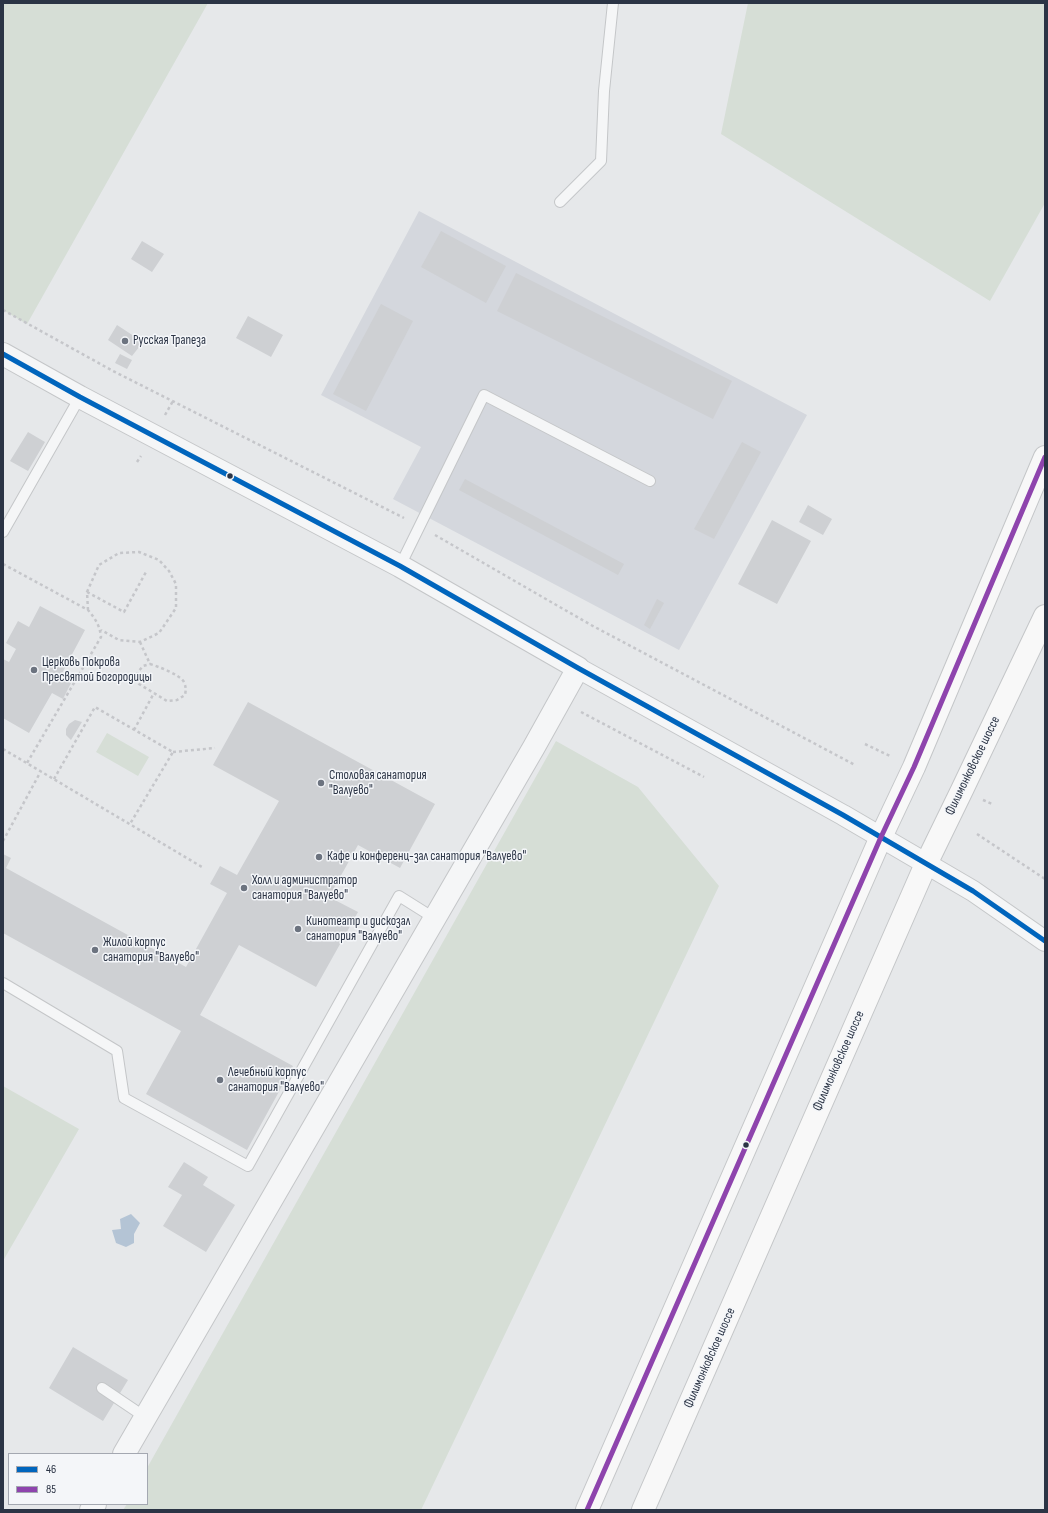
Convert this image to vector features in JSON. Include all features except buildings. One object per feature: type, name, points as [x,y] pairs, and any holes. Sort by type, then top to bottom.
[{"type":"main road","points":[[587,1510],[881,837],[914,767],[1045,457]]},
{"type":"main road","name":"Филимонковское шоссе","points":[[643,1510],[926,864],[1045,616]]},
{"type":"street","points":[[3,354],[80,397],[400,566],[578,668],[881,837],[973,891],[1045,941]]},
{"type":"street","points":[[125,1453],[578,668]]},
{"type":"lane","points":[[560,202],[601,161],[604,91],[613,3]]},
{"type":"lane","points":[[400,566],[484,395],[650,481]]},
{"type":"lane","points":[[4,528],[80,397]]},
{"type":"lane","points":[[3,983],[117,1051],[124,1098],[248,1166],[399,896],[434,918]]},
{"type":"lane","points":[[102,1388],[145,1418]]},
{"type":"path","points":[[88,610],[87,592],[100,565],[119,553],[139,552],[159,560],[169,571],[176,584],[176,608],[159,633],[140,642],[119,640],[101,630]]},
{"type":"path","points":[[3,564],[88,610],[95,618],[101,630],[101,638],[27,763]]},
{"type":"path","points":[[87,592],[124,612],[146,572]]},
{"type":"path","points":[[140,642],[150,664]]},
{"type":"path","points":[[150,664],[166,670],[183,681],[186,688],[185,695],[177,700],[167,701],[154,693],[139,684],[136,678],[138,672],[143,666],[150,664]]},
{"type":"path","points":[[134,730],[154,693]]},
{"type":"path","points":[[560,701],[704,777]]},
{"type":"path","points":[[54,779],[95,707],[173,752],[215,748]]},
{"type":"path","points":[[3,748],[202,867]]},
{"type":"path","points":[[130,824],[173,752]]},
{"type":"path","points":[[4,841],[41,771]]},
{"type":"path","points":[[977,834],[1045,879]]},
{"type":"shaded area","points":[[3,3],[208,3],[27,324],[3,310]]},
{"type":"shaded area","points":[[748,3],[1045,3],[1045,203],[990,301],[721,134]]},
{"type":"shaded area","points":[[419,211],[807,415],[679,650],[393,499],[421,447],[321,395]]},
{"type":"shaded area","points":[[107,733],[149,757],[138,776],[96,752]]},
{"type":"shaded area","points":[[556,741],[638,787],[719,886],[421,1510],[123,1510],[126,1505],[148,1505],[148,1466]]},
{"type":"shaded area","points":[[3,1086],[79,1129],[3,1261]]},
{"type":"water","points":[[131,1214],[140,1223],[134,1234],[134,1243],[126,1247],[116,1243],[112,1230],[121,1229],[120,1219]]},
{"type":"transit line","name":"46","points":[[3,354],[80,397],[400,566],[578,668],[843,815],[973,891],[1045,941]]},
{"type":"transit line","name":"85","points":[[587,1510],[881,837],[914,767],[1045,457]]},
{"type":"place","name":"Русская Трапеза","points":[[125,341]]},
{"type":"place","name":"Церковь Покрова Пресвятой Богородицы","points":[[34,670]]},
{"type":"place","name":"Столовая санатория \"Валуево\"","points":[[321,783]]},
{"type":"place","name":"Кафе и конференц-зал санатория \"Валуево\"","points":[[319,857]]},
{"type":"place","name":"Холл и администратор санатория \"Валуево\"","points":[[244,888]]},
{"type":"place","name":"Кинотеатр и дискозал санатория \"Валуево\"","points":[[298,929]]},
{"type":"place","name":"Жилой корпус санатория \"Валуево\"","points":[[95,950]]},
{"type":"place","name":"Лечебный корпус санатория \"Валуево\"","points":[[220,1080]]}]
